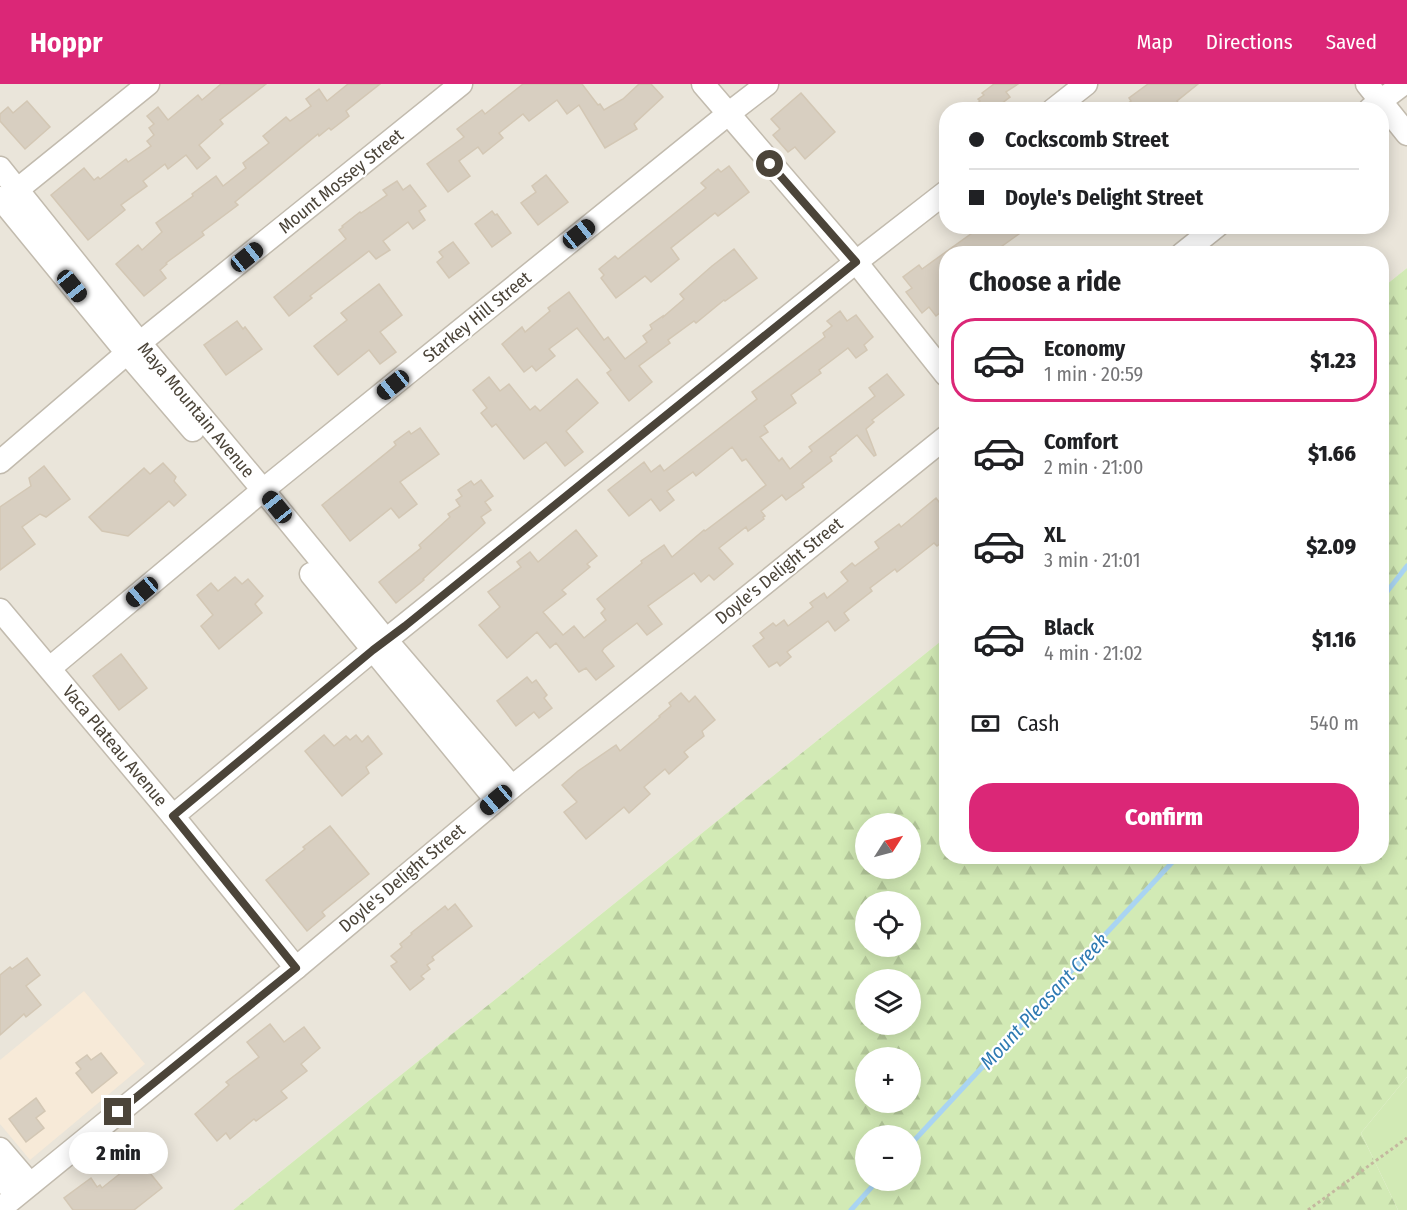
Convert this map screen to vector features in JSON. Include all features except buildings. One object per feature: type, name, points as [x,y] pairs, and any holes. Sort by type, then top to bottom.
[{"type":"street","points":[[5,199],[148,84]]},
{"type":"street","name":"Mount Mossey Street","points":[[0,462],[133,348],[460,84]]},
{"type":"street","points":[[703,84],[856,262],[939,366]]},
{"type":"street","name":"Starkey Hill Street","points":[[50,669],[257,495],[767,84]]},
{"type":"street","points":[[1063,102],[1086,84]]},
{"type":"street","points":[[1372,98],[1403,84]]},
{"type":"street","points":[[1389,115],[1407,134]]},
{"type":"street","name":"Maya Mountain Avenue","points":[[0,168],[5,199],[257,495],[504,793]]},
{"type":"street","points":[[173,816],[380,645],[939,197]]},
{"type":"street","points":[[1192,246],[1207,234]]},
{"type":"street","name":"Doyle's Delight Street","points":[[15,1196],[296,968],[504,793],[939,443]]},
{"type":"street","name":"Vaca Plateau Avenue","points":[[0,610],[173,816],[296,968]]},
{"type":"street","points":[[0,1149],[15,1196]]},
{"type":"street","points":[[0,1176],[15,1196]]},
{"type":"path","points":[[1308,1210],[1407,1138]]},
{"type":"shaded area","points":[[0,84],[1407,84],[1407,268],[1389,282],[1389,246],[939,246],[939,643],[233,1210],[0,1210]]},
{"type":"shaded area","points":[[84,991],[145,1064],[30,1160],[0,1124],[0,1060]]},
{"type":"green space","points":[[1407,268],[1407,1077],[1361,1133],[1398,1210],[233,1210],[939,643],[939,864],[1389,864],[1389,282]]},
{"type":"green space","points":[[1407,1077],[1407,1210],[1398,1210],[1361,1133]]},
{"type":"waterway","name":"Mount Pleasant Creek","points":[[1389,589],[1407,566]]},
{"type":"waterway","name":"Mount Pleasant Creek","points":[[921,1133],[1171,864]]},
{"type":"waterway","name":"Mount Pleasant Creek","points":[[851,1210],[868,1191]]},
{"type":"route","points":[[118,1112],[296,968],[173,816],[373,650],[856,262],[770,164]]}]
